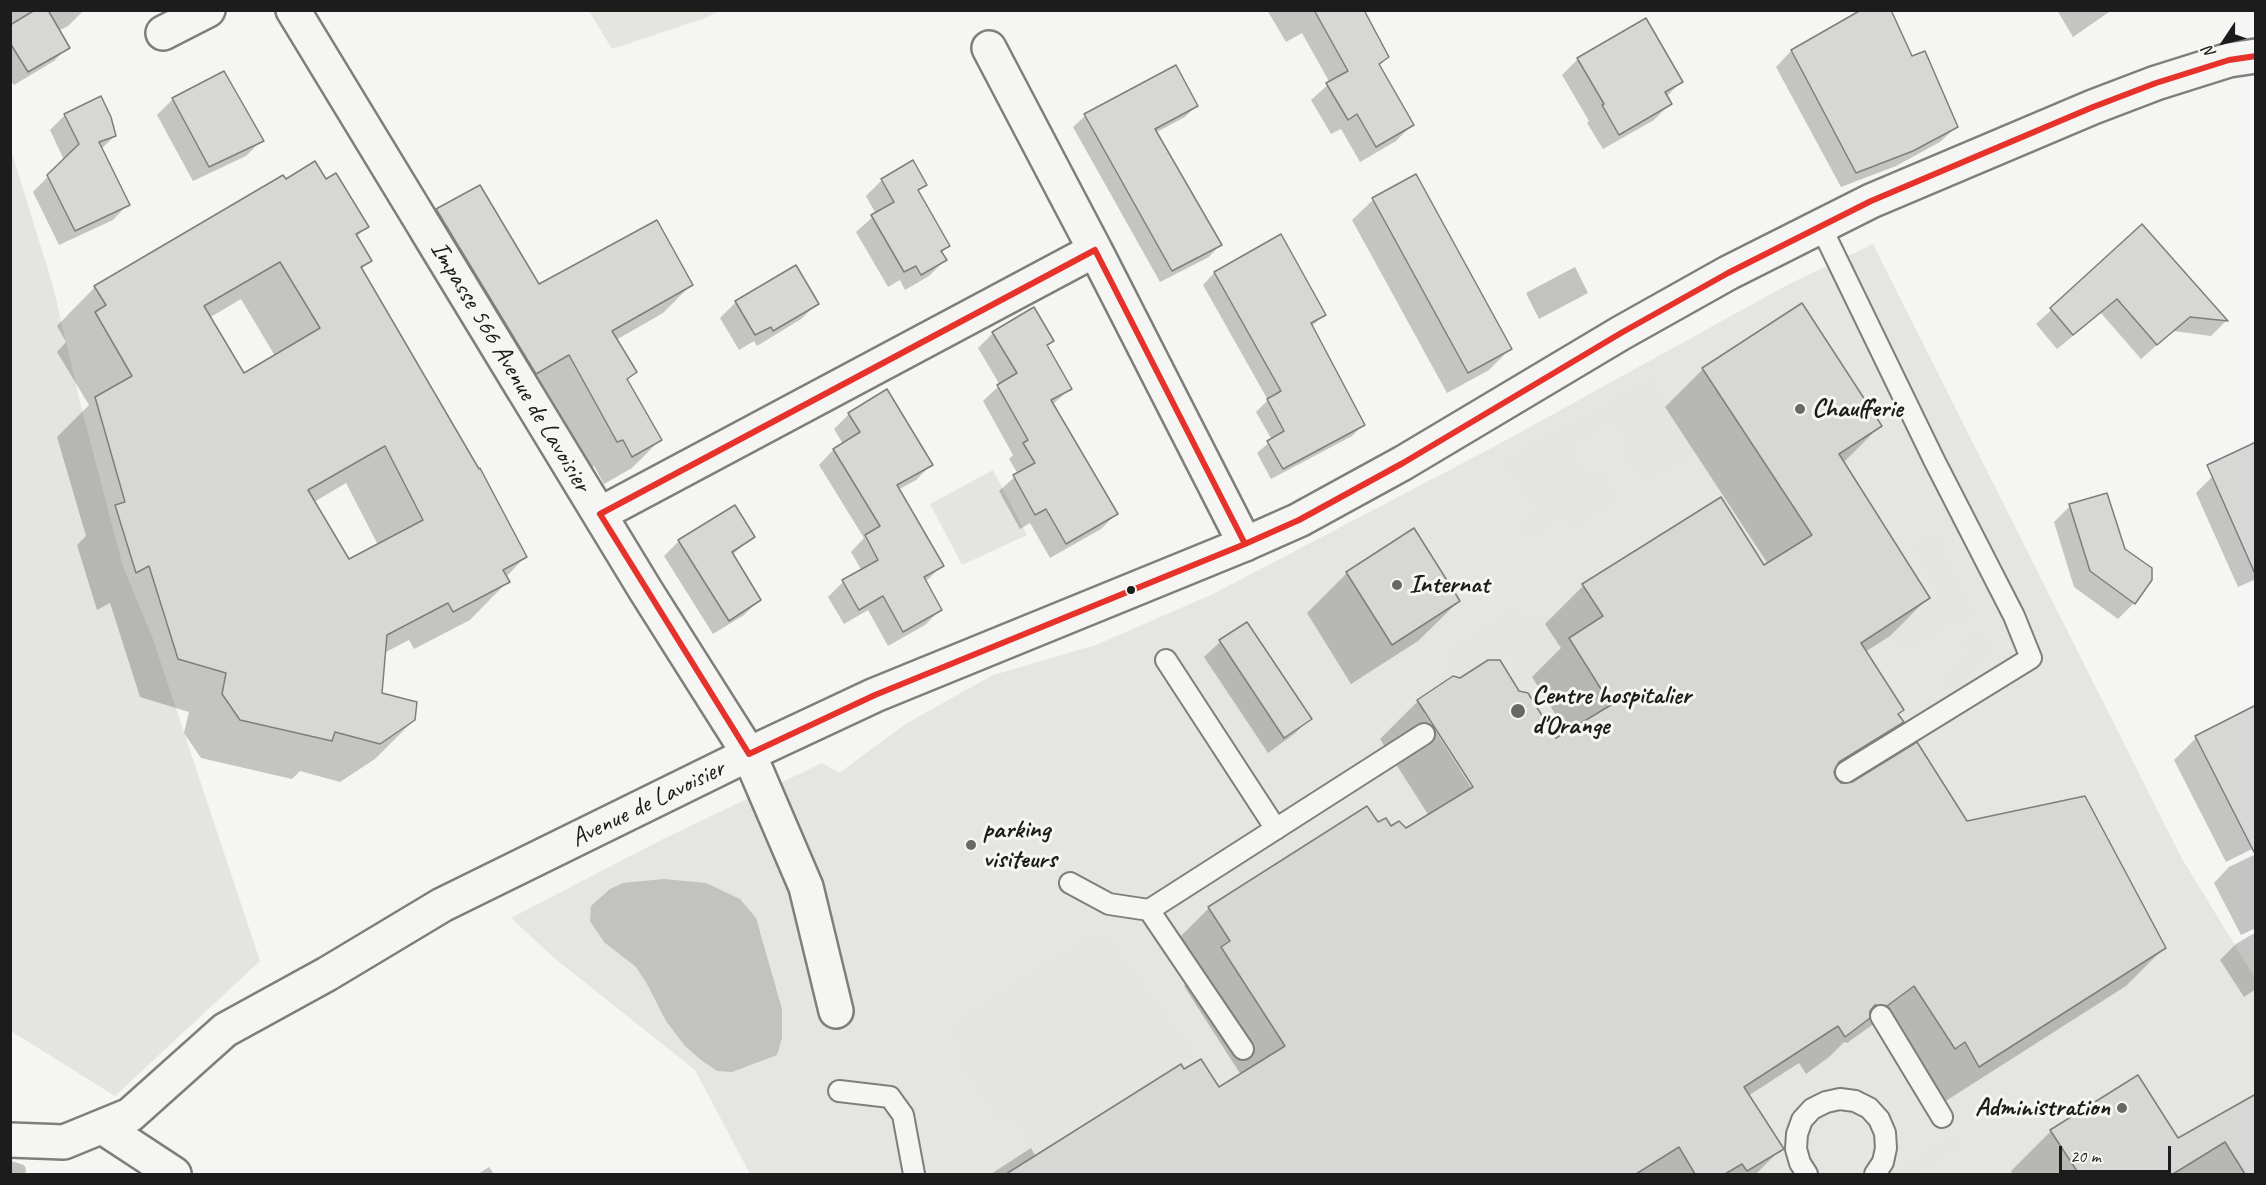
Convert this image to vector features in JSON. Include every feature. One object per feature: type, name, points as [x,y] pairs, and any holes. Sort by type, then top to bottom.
[{"type":"street","points":[[163,33],[208,10]]},
{"type":"street","name":"Impasse 566 Avenue de Lavoisier","points":[[293,10],[748,754],[806,888],[836,1011]]},
{"type":"street","points":[[989,48],[1245,544]]},
{"type":"street","name":"Avenue de Lavoisier","points":[[10,1140],[64,1142],[104,1128],[130,1115],[225,1030],[327,974],[442,905],[748,754],[875,695],[1299,520],[1403,463],[1665,308],[1820,225],[1961,161],[2092,107],[2229,60],[2256,56]]},
{"type":"street","points":[[600,514],[1095,250]]},
{"type":"street","points":[[104,1128],[174,1174]]},
{"type":"lane","points":[[1820,225],[1934,460],[2014,616],[2031,658],[1846,772]]},
{"type":"lane","points":[[1166,660],[1276,829]]},
{"type":"lane","points":[[1070,883],[1109,904],[1149,910],[1424,734]]},
{"type":"lane","points":[[1149,910],[1243,1049]]},
{"type":"lane","points":[[1881,1016],[1942,1117]]},
{"type":"lane","points":[[839,1091],[890,1097],[903,1115],[914,1174]]},
{"type":"lane","points":[[1807,1174],[1800,1163],[1796,1149],[1797,1134],[1802,1120],[1812,1109],[1826,1102],[1840,1099],[1855,1101],[1869,1108],[1879,1119],[1885,1133],[1886,1148],[1883,1162],[1875,1174]]},
{"type":"shaded area","points":[[589,11],[719,11],[705,18],[612,49]]},
{"type":"shaded area","points":[[11,150],[53,286],[81,406],[123,567],[152,636],[260,961],[115,1096],[11,1031]]},
{"type":"shaded area","name":"Centre hospitalier d'Orange","points":[[1873,244],[2181,857],[2255,978],[2255,1174],[750,1174],[695,1070],[553,957],[511,918],[661,840],[822,763],[839,773],[907,723],[993,675],[1096,645],[1213,594],[1499,444],[1789,284]]},
{"type":"shaded area","points":[[1575,267],[1588,293],[1539,319],[1526,293]]},
{"type":"shaded area","points":[[1652,378],[1695,453],[1643,485],[1624,456],[1631,450],[1614,421],[1571,449],[1583,474],[1600,466],[1620,501],[1575,528],[1561,519],[1528,540],[1517,523],[1535,512],[1502,460]]},
{"type":"shaded area","points":[[993,470],[1027,535],[962,565],[930,504]]},
{"type":"shaded area","points":[[1942,529],[1941,547],[1974,616],[1952,627],[1948,625],[1912,651],[1885,635],[1939,598],[1912,547]]},
{"type":"shaded area","points":[[1510,610],[1556,619],[1591,676],[1624,654],[1642,683],[1555,736],[1528,692],[1505,682],[1519,673],[1503,650],[1461,675],[1450,672],[1443,654]]},
{"type":"shaded area","points":[[1980,626],[1991,647],[1987,660],[1950,689],[1938,678],[1968,657],[1958,641]]},
{"type":"shaded area","points":[[664,879],[706,883],[740,899],[756,918],[782,1009],[782,1038],[777,1055],[732,1072],[717,1071],[701,1060],[685,1046],[666,1021],[636,967],[604,942],[590,921],[591,906],[610,889],[623,883]]},
{"type":"shaded area","points":[[1092,933],[1111,939],[1196,1054],[1037,1154],[1013,1116],[1001,1124],[963,1067],[953,1022]]},
{"type":"shaded area","points":[[1952,1133],[1961,1146],[1917,1174],[1890,1174]]},
{"type":"building","points":[[35,10],[48,10],[70,48],[28,72],[10,43],[10,25]]},
{"type":"building","points":[[1314,10],[1364,10],[1389,57],[1379,64],[1414,125],[1376,147],[1357,114],[1348,120],[1326,83],[1348,71]]},
{"type":"building","points":[[1861,10],[1891,10],[1912,56],[1925,51],[1958,127],[1913,151],[1856,173],[1791,50]]},
{"type":"building","points":[[1646,18],[1683,82],[1665,92],[1672,104],[1619,135],[1577,58]]},
{"type":"building","points":[[1176,65],[1198,106],[1155,129],[1222,245],[1172,271],[1084,114]]},
{"type":"building","points":[[224,71],[264,141],[209,167],[172,98]]},
{"type":"building","points":[[101,96],[111,117],[116,136],[99,142],[130,205],[75,231],[47,175],[79,144],[64,114]]},
{"type":"building","points":[[913,160],[927,185],[918,190],[950,246],[941,251],[947,260],[921,275],[916,266],[904,272],[871,215],[894,202],[881,179]]},
{"type":"building","points":[[315,161],[326,179],[336,173],[369,227],[356,234],[372,261],[361,267],[480,468],[527,557],[503,570],[510,582],[453,612],[448,603],[387,635],[382,693],[417,702],[415,720],[380,744],[335,732],[332,741],[240,720],[222,694],[226,673],[178,659],[149,566],[136,573],[115,505],[125,502],[95,397],[132,376],[95,312],[106,305],[94,286],[283,175],[286,179]],"holes":[[[280,262],[320,328],[244,373],[204,306]],[[385,446],[423,520],[349,559],[308,490]]]},
{"type":"building","points":[[1416,174],[1512,349],[1468,373],[1372,198]]},
{"type":"building","points":[[480,185],[539,284],[657,220],[693,285],[612,331],[637,372],[627,379],[662,440],[632,457],[623,440],[617,442],[569,355],[536,374],[436,209]]},
{"type":"building","points":[[2142,224],[2228,321],[2190,317],[2157,345],[2117,299],[2073,335],[2050,308]]},
{"type":"building","points":[[1281,234],[1326,315],[1311,323],[1365,425],[1283,469],[1267,441],[1284,431],[1267,399],[1281,391],[1214,272]]},
{"type":"building","points":[[796,265],[819,304],[773,331],[771,327],[755,335],[735,301]]},
{"type":"building","points":[[1802,303],[1882,426],[1839,454],[1930,598],[1861,643],[1904,710],[1898,714],[1904,722],[1839,762],[1834,772],[1836,778],[1841,783],[1852,782],[1917,742],[1967,821],[2085,796],[2166,948],[1979,1067],[1965,1042],[1955,1049],[1914,986],[1887,1006],[1875,1005],[1870,1011],[1870,1018],[1845,1037],[1838,1026],[1744,1087],[1784,1149],[1747,1171],[1742,1164],[1725,1174],[1695,1174],[1679,1147],[1636,1174],[1006,1174],[1181,1064],[1184,1069],[1201,1059],[1219,1087],[1285,1046],[1221,947],[1230,941],[1208,907],[1367,806],[1378,822],[1386,818],[1391,826],[1399,821],[1406,828],[1473,787],[1417,700],[1453,676],[1460,678],[1488,660],[1500,660],[1519,691],[1528,693],[1556,738],[1611,705],[1569,638],[1603,616],[1582,584],[1721,497],[1764,565],[1812,535],[1702,368]]},
{"type":"building","points":[[1034,307],[1054,341],[1047,345],[1072,389],[1051,400],[1118,514],[1066,544],[1046,509],[1035,515],[1013,475],[1035,463],[1023,443],[1028,440],[997,385],[1017,373],[992,332]]},
{"type":"building","points":[[887,389],[933,465],[897,485],[944,566],[924,577],[942,610],[903,632],[883,596],[859,610],[842,580],[878,560],[865,535],[880,526],[833,449],[860,432],[848,413]]},
{"type":"building","points":[[2256,442],[2256,576],[2207,465]]},
{"type":"building","points":[[2107,493],[2125,549],[2152,568],[2152,580],[2135,604],[2090,571],[2069,504]]},
{"type":"building","points":[[735,505],[755,537],[732,552],[761,600],[729,621],[678,540]]},
{"type":"building","name":"Internat","points":[[1414,528],[1460,601],[1392,645],[1346,572]]},
{"type":"building","points":[[1247,622],[1312,719],[1284,738],[1219,640]]},
{"type":"building","points":[[2256,705],[2256,856],[2195,736]]},
{"type":"building","name":"Administration","points":[[2138,1075],[2178,1138],[2256,1094],[2256,1174],[2245,1174],[2225,1142],[2173,1174],[2079,1174],[2050,1130]]},
{"type":"waterway","points":[[10,1167],[20,1170]]},
{"type":"transit line","points":[[1245,544],[1299,520],[1403,463],[1621,333],[1728,273],[1871,201],[2093,107],[2156,83],[2229,60],[2256,56]]},
{"type":"transit line","points":[[1095,250],[1245,544],[875,695],[749,754],[600,514],[1095,250]]},
{"type":"place","name":"Chaufferie","points":[[1800,409]]},
{"type":"place","name":"Internat","points":[[1397,585]]},
{"type":"place","name":"Centre hospitalier d'Orange","points":[[1518,711]]},
{"type":"place","name":"parking visiteurs","points":[[971,845]]},
{"type":"place","name":"Administration","points":[[2122,1108]]}]
